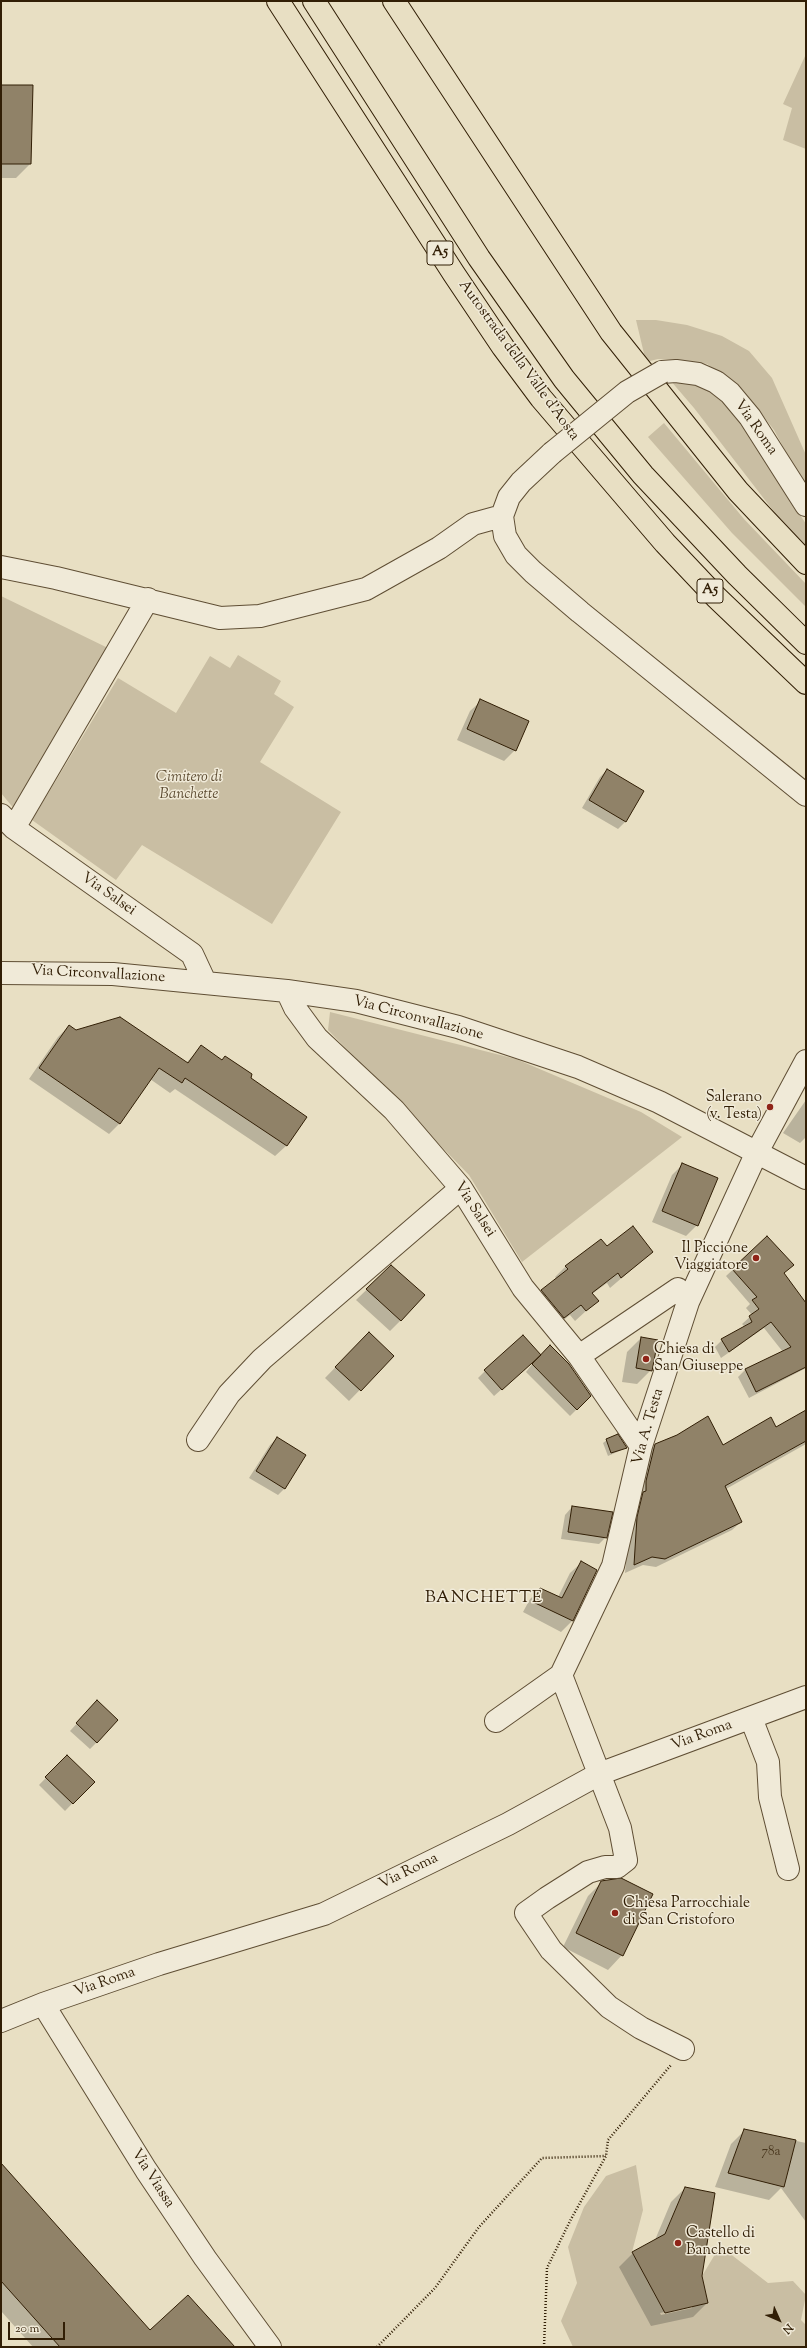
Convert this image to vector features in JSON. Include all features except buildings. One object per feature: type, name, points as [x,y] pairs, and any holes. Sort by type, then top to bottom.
[{"type":"main road","name":"Autostrada della Valle d'Aosta","points":[[278,1],[454,274],[503,347],[541,398],[665,543],[716,597],[806,683]]},
{"type":"main road","name":"Autostrada della Valle d'Aosta","points":[[314,1],[479,258],[564,379],[643,475],[737,575],[806,643]]},
{"type":"main road","points":[[394,1],[611,332],[738,491],[806,563]]},
{"type":"street","name":"Via Roma","points":[[502,516],[510,496],[520,482],[552,453],[627,392],[662,372],[676,371],[698,374],[716,382],[730,393],[750,417],[806,505]]},
{"type":"street","points":[[1,567],[148,599],[220,618],[260,616],[366,588],[439,548],[473,524],[502,516],[505,536],[516,554],[533,572],[806,795]]},
{"type":"street","points":[[7,822],[148,599]]},
{"type":"street","name":"Via Salsei","points":[[7,822],[192,954],[205,982]]},
{"type":"street","name":"Via Circonvallazione","points":[[1,973],[113,974],[287,991],[356,1002],[458,1027],[578,1067],[659,1102],[806,1178]]},
{"type":"street","name":"Via Salsei","points":[[287,991],[295,1008],[317,1038],[394,1110],[461,1188],[524,1288],[579,1356],[641,1446]]},
{"type":"street","name":"Via A. Testa","points":[[561,1675],[613,1566],[641,1446],[688,1302],[757,1152],[806,1061]]},
{"type":"street","points":[[198,1440],[229,1394],[262,1359],[461,1188]]},
{"type":"street","points":[[579,1356],[678,1289],[688,1302]]},
{"type":"street","points":[[496,1721],[561,1675],[620,1828],[626,1860],[617,1867],[604,1867],[588,1872],[546,1898],[526,1913],[551,1950],[609,2008],[642,2028],[683,2049]]},
{"type":"street","name":"Via Roma","points":[[1,2021],[43,2004],[159,1964],[324,1914],[508,1824],[599,1774],[806,1697]]},
{"type":"street","points":[[751,1718],[768,1762],[770,1797],[788,1869]]},
{"type":"street","name":"Via Viassa","points":[[43,2004],[146,2170],[205,2258],[270,2347]]},
{"type":"path","points":[[544,2347],[548,2268],[570,2221],[606,2156],[608,2140],[652,2089],[683,2049]]},
{"type":"path","points":[[377,2347],[435,2288],[479,2226],[542,2158],[606,2156]]},
{"type":"green space","points":[[806,54],[806,149],[783,140],[792,108],[783,104]]},
{"type":"green space","points":[[636,320],[656,320],[687,325],[722,336],[749,351],[772,378],[806,455],[806,489],[774,430],[743,390],[707,364],[682,360],[658,359],[646,362]]},
{"type":"green space","points":[[670,380],[696,384],[717,394],[733,410],[806,524],[806,546],[785,526],[694,408]]},
{"type":"green space","points":[[664,423],[744,519],[806,584],[806,607],[732,533],[648,437]]},
{"type":"green space","points":[[1,596],[108,648],[15,810],[1,793]]},
{"type":"green space","name":"Cimitero di Banchette","points":[[238,655],[281,681],[274,694],[294,707],[260,762],[341,812],[272,924],[142,845],[116,880],[32,820],[118,678],[176,713],[210,656],[230,668]]},
{"type":"green space","points":[[330,1012],[516,1059],[641,1112],[682,1137],[522,1262],[469,1175],[328,1030]]},
{"type":"green space","points":[[636,2165],[643,2210],[632,2252],[665,2313],[708,2303],[702,2276],[720,2246],[768,2283],[793,2281],[806,2295],[801,2320],[806,2325],[806,2347],[573,2347],[561,2321],[577,2283],[568,2247],[584,2207],[606,2176]]},
{"type":"place","name":"Salerano (v. Testa)","points":[[770,1107]]},
{"type":"place","name":"Il Piccione Viaggiatore","points":[[756,1258]]},
{"type":"place","name":"Chiesa di San Giuseppe","points":[[646,1359]]},
{"type":"place","name":"Chiesa Parrocchiale di San Cristoforo","points":[[615,1913]]},
{"type":"place","name":"Castello di Banchette","points":[[678,2243]]},
{"type":"district","name":"BANCHETTE","points":[[484,1599]]}]
